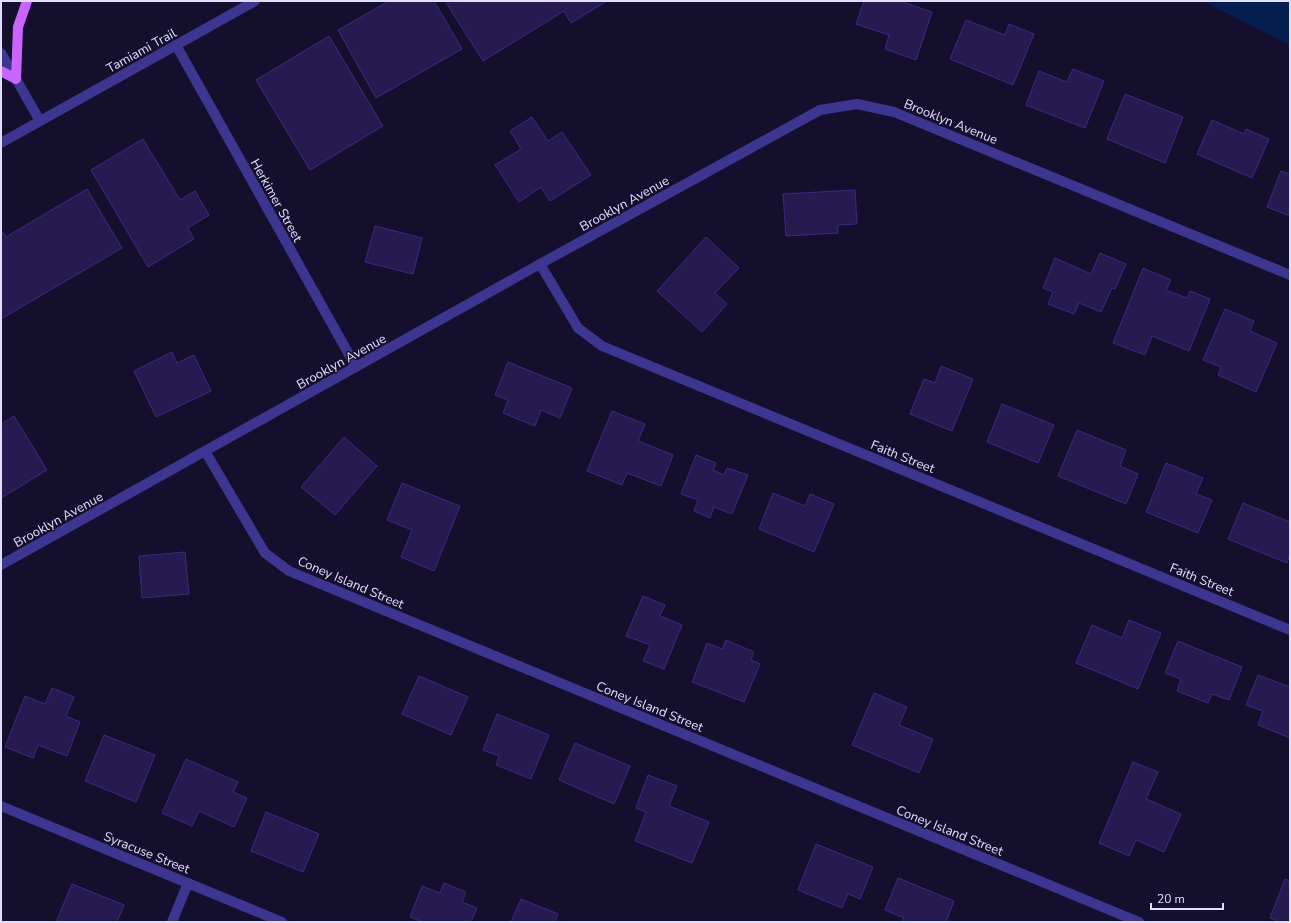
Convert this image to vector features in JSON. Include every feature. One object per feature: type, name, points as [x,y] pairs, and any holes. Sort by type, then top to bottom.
[{"type":"main road","points":[[1,71],[16,79],[18,27],[27,1]]},
{"type":"street","name":"Tamiami Trail","points":[[1,142],[255,1]]},
{"type":"street","name":"Herkimer Street","points":[[176,45],[356,367]]},
{"type":"street","points":[[1,53],[40,121]]},
{"type":"street","name":"Brooklyn Avenue","points":[[1,565],[540,264],[820,110],[857,104],[894,112],[1290,276]]},
{"type":"street","name":"Faith Street","points":[[540,264],[578,328],[602,346],[1290,630]]},
{"type":"street","name":"Coney Island Street","points":[[205,451],[265,553],[289,571],[1139,922]]},
{"type":"street","name":"Syracuse Street","points":[[1,806],[282,922]]},
{"type":"street","points":[[172,922],[188,883]]},
{"type":"water","points":[[1203,1],[1290,1],[1290,45]]},
{"type":"building","points":[[389,1],[434,1],[462,49],[376,98],[338,30]]},
{"type":"building","points":[[445,1],[607,1],[571,23],[564,11],[483,61]]},
{"type":"building","points":[[864,1],[900,1],[932,12],[916,60],[885,49],[889,35],[856,24]]},
{"type":"building","points":[[966,20],[1005,35],[1009,24],[1034,34],[1013,85],[950,59]]},
{"type":"building","points":[[329,36],[383,126],[310,170],[256,80]]},
{"type":"building","points":[[1073,69],[1104,81],[1085,128],[1026,105],[1039,71],[1067,82]]},
{"type":"building","points":[[1125,94],[1183,117],[1165,163],[1107,139]]},
{"type":"building","points":[[532,117],[548,141],[562,132],[591,175],[550,201],[541,187],[519,202],[495,165],[521,149],[510,131]]},
{"type":"building","points":[[1212,120],[1244,134],[1246,129],[1269,139],[1252,178],[1197,154]]},
{"type":"building","points":[[143,139],[180,200],[195,191],[209,215],[188,228],[194,239],[148,267],[91,170]]},
{"type":"building","points":[[1281,171],[1290,174],[1290,216],[1267,207]]},
{"type":"building","points":[[87,189],[122,248],[1,319],[1,230],[6,237]]},
{"type":"building","points":[[855,190],[857,224],[838,225],[838,233],[786,236],[783,194]]},
{"type":"building","points":[[375,226],[422,238],[413,274],[365,262]]},
{"type":"building","points":[[706,237],[739,268],[715,293],[727,304],[702,332],[657,291]]},
{"type":"building","points":[[1100,253],[1126,264],[1115,289],[1112,288],[1101,312],[1079,303],[1074,314],[1048,304],[1053,292],[1043,288],[1055,258],[1091,274]]},
{"type":"building","points":[[1143,268],[1171,280],[1166,290],[1187,298],[1190,291],[1210,299],[1189,351],[1152,336],[1145,355],[1113,343]]},
{"type":"building","points":[[1225,309],[1254,321],[1250,331],[1277,343],[1256,392],[1218,375],[1221,367],[1203,360]]},
{"type":"building","points":[[172,352],[177,363],[194,355],[211,391],[156,417],[134,371]]},
{"type":"building","points":[[508,362],[572,388],[560,418],[541,410],[535,426],[503,413],[508,400],[495,395]]},
{"type":"building","points":[[941,366],[973,379],[952,431],[910,414],[924,379],[935,383]]},
{"type":"building","points":[[1002,404],[1054,425],[1038,463],[987,442]]},
{"type":"building","points":[[612,411],[645,424],[638,441],[673,455],[661,486],[627,473],[622,485],[587,471]]},
{"type":"building","points":[[14,416],[47,470],[1,498],[1,424]]},
{"type":"building","points":[[1077,430],[1126,450],[1120,466],[1138,474],[1126,504],[1058,476]]},
{"type":"building","points":[[344,437],[377,466],[335,515],[301,487]]},
{"type":"building","points":[[696,455],[716,463],[713,470],[724,475],[727,468],[748,475],[732,514],[714,507],[710,518],[694,511],[698,500],[681,494]]},
{"type":"building","points":[[1166,463],[1203,478],[1196,494],[1212,500],[1198,533],[1146,512]]},
{"type":"building","points":[[402,483],[460,506],[434,571],[401,557],[412,530],[387,520]]},
{"type":"building","points":[[773,493],[805,506],[810,494],[834,504],[814,552],[759,529]]},
{"type":"building","points":[[1243,503],[1290,522],[1290,554],[1287,563],[1228,539]]},
{"type":"building","points":[[185,552],[189,594],[142,598],[139,556]]},
{"type":"building","points":[[643,596],[665,605],[660,616],[682,625],[664,669],[643,661],[650,645],[626,636]]},
{"type":"building","points":[[1129,620],[1161,633],[1138,689],[1076,663],[1092,625],[1122,638]]},
{"type":"building","points":[[726,640],[754,652],[751,660],[760,664],[744,702],[692,682],[707,643],[722,649]]},
{"type":"building","points":[[1178,641],[1242,667],[1229,700],[1212,694],[1208,703],[1177,691],[1181,679],[1165,673]]},
{"type":"building","points":[[1258,675],[1290,687],[1290,738],[1258,725],[1263,711],[1246,705]]},
{"type":"building","points":[[419,676],[468,697],[451,735],[402,714]]},
{"type":"building","points":[[52,688],[74,697],[66,716],[80,722],[67,756],[38,745],[33,758],[5,747],[25,696],[45,704]]},
{"type":"building","points":[[874,693],[907,707],[899,725],[933,739],[919,773],[852,745]]},
{"type":"building","points":[[497,714],[549,735],[531,779],[496,765],[499,756],[483,750]]},
{"type":"building","points":[[104,735],[155,755],[136,802],[85,781]]},
{"type":"building","points":[[575,743],[630,766],[614,804],[559,780]]},
{"type":"building","points":[[186,759],[238,782],[233,792],[247,798],[234,827],[199,811],[192,826],[162,813]]},
{"type":"building","points":[[1133,762],[1158,772],[1146,799],[1181,814],[1164,852],[1136,840],[1129,856],[1099,843]]},
{"type":"building","points":[[648,775],[677,786],[669,806],[709,822],[692,863],[635,841],[646,812],[636,808]]},
{"type":"building","points":[[266,812],[319,834],[303,872],[251,851]]},
{"type":"building","points":[[816,844],[873,867],[860,899],[848,894],[842,908],[798,890]]},
{"type":"building","points":[[898,878],[954,901],[946,922],[902,922],[904,918],[885,910]]},
{"type":"building","points":[[1285,879],[1290,881],[1290,922],[1281,922],[1270,918]]},
{"type":"building","points":[[444,883],[466,892],[462,902],[477,908],[471,922],[423,922],[410,917],[422,886],[440,893]]},
{"type":"building","points":[[72,884],[124,905],[117,922],[56,922]]},
{"type":"building","points":[[521,899],[558,914],[555,922],[511,922]]}]
